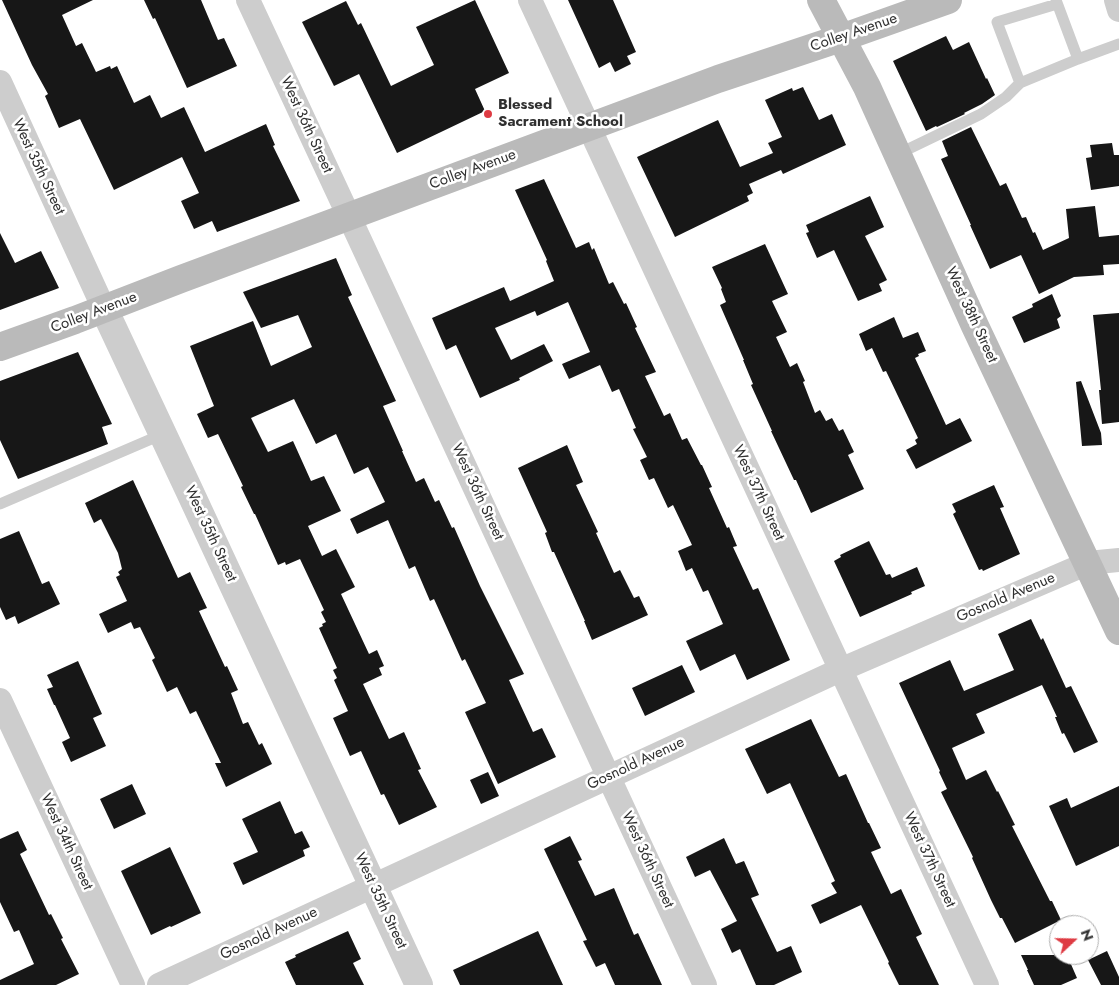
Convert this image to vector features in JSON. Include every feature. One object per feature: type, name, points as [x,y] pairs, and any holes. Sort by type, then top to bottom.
[{"type":"main road","name":"West 38th Street","points":[[821,0],[867,88],[975,326],[1119,631]]},
{"type":"main road","name":"Colley Avenue","points":[[0,348],[190,275],[718,79],[841,38],[913,6],[948,0]]},
{"type":"street","name":"West 36th Street","points":[[248,0],[705,985]]},
{"type":"street","name":"West 37th Street","points":[[530,0],[987,985]]},
{"type":"street","points":[[1116,0],[1119,10]]},
{"type":"street","name":"West 35th Street","points":[[0,82],[419,985]]},
{"type":"street","name":"Gosnold Avenue","points":[[160,985],[840,670],[1088,563],[1119,560]]},
{"type":"street","name":"West 34th Street","points":[[0,700],[133,985]]},
{"type":"lane","points":[[1020,83],[997,22],[1056,2],[1078,59]]},
{"type":"lane","points":[[897,155],[981,114],[1006,97],[1020,83],[1119,44]]},
{"type":"lane","points":[[0,504],[163,434]]},
{"type":"building","points":[[2,0],[93,0],[62,15],[76,46],[82,43],[96,72],[110,66],[111,69],[117,66],[134,103],[150,95],[161,118],[184,107],[205,152],[266,124],[275,145],[273,146],[300,201],[217,232],[212,221],[194,229],[181,201],[199,193],[182,157],[114,190],[80,119],[59,128],[45,96],[48,94],[32,65]]},
{"type":"building","points":[[144,0],[201,0],[218,40],[224,38],[237,66],[187,88],[155,18],[153,19]]},
{"type":"building","points":[[475,0],[509,73],[475,89],[485,111],[397,153],[359,74],[334,86],[302,22],[346,1],[358,25],[361,23],[391,86],[434,65],[416,27]]},
{"type":"building","points":[[568,0],[613,0],[636,52],[627,56],[631,64],[615,72],[610,62],[599,68]]},
{"type":"building","points":[[946,36],[953,50],[969,42],[995,95],[965,114],[926,131],[893,61]]},
{"type":"building","points":[[803,87],[819,120],[832,114],[846,145],[783,174],[781,170],[749,184],[753,193],[747,196],[749,201],[675,237],[637,157],[718,120],[740,167],[773,153],[768,143],[782,137],[765,100],[792,88],[793,91]]},
{"type":"building","points":[[971,127],[1000,186],[1006,183],[1022,218],[1026,217],[1043,250],[1069,238],[1066,209],[1095,206],[1099,237],[1119,235],[1119,264],[1103,265],[1104,275],[1074,277],[1039,294],[1021,255],[990,269],[941,159],[948,156],[942,141]]},
{"type":"building","points":[[1112,143],[1114,155],[1119,155],[1119,186],[1091,190],[1086,158],[1092,157],[1090,145]]},
{"type":"building","points":[[544,179],[576,248],[589,242],[592,250],[594,248],[609,284],[613,282],[624,304],[626,303],[637,327],[635,328],[656,372],[645,376],[664,416],[670,413],[682,440],[687,438],[702,465],[712,487],[709,488],[737,546],[733,547],[753,590],[758,588],[790,660],[747,680],[735,654],[700,671],[686,641],[723,624],[708,590],[703,592],[692,568],[686,571],[678,551],[692,545],[673,505],[668,508],[654,478],[649,480],[640,460],[647,457],[633,429],[636,428],[619,389],[612,392],[600,365],[569,379],[562,364],[590,352],[568,302],[537,316],[535,311],[495,328],[511,360],[544,344],[553,361],[519,378],[520,380],[480,398],[456,345],[446,350],[432,318],[504,287],[510,301],[554,281],[547,260],[515,190]]},
{"type":"building","points":[[870,196],[884,227],[865,236],[887,280],[879,284],[882,291],[858,301],[834,250],[817,258],[806,233],[809,232],[806,225]]},
{"type":"building","points":[[0,233],[15,263],[41,251],[59,288],[0,310]]},
{"type":"building","points":[[765,244],[788,294],[772,301],[787,332],[776,337],[790,367],[797,363],[815,413],[820,410],[826,421],[832,418],[839,431],[843,429],[854,452],[848,455],[864,489],[811,513],[751,385],[753,384],[744,360],[720,305],[726,302],[712,267]]},
{"type":"building","points":[[336,258],[352,295],[348,297],[396,401],[383,406],[402,451],[416,482],[424,478],[435,502],[439,500],[452,528],[454,527],[480,586],[524,674],[509,680],[533,732],[542,728],[556,757],[498,784],[465,712],[486,703],[465,659],[462,661],[434,599],[430,601],[415,566],[409,569],[388,520],[357,534],[350,519],[385,502],[368,467],[354,474],[336,434],[316,444],[294,399],[251,418],[268,452],[293,441],[311,481],[324,476],[341,511],[308,526],[322,556],[336,549],[355,587],[341,594],[369,654],[377,650],[384,666],[379,668],[382,675],[363,684],[389,739],[404,732],[421,769],[418,770],[437,807],[399,825],[384,794],[381,795],[361,751],[350,756],[333,718],[348,711],[334,680],[337,678],[333,670],[337,668],[319,628],[326,622],[321,612],[324,610],[300,559],[286,565],[285,562],[278,565],[218,434],[208,438],[197,414],[214,406],[190,346],[253,321],[271,366],[312,347],[298,315],[261,328],[243,292]]},
{"type":"building","points":[[1052,294],[1061,316],[1057,319],[1060,328],[1024,343],[1012,317],[1033,307],[1032,304]]},
{"type":"building","points":[[1119,313],[1119,422],[1102,424],[1099,390],[1101,390],[1093,315]]},
{"type":"building","points":[[894,317],[903,338],[918,332],[926,351],[918,354],[919,356],[915,358],[946,425],[960,418],[972,441],[916,469],[906,450],[917,444],[915,440],[918,438],[886,371],[883,372],[872,348],[866,351],[859,334]]},
{"type":"building","points":[[78,352],[112,424],[102,427],[108,444],[18,479],[0,440],[0,381]]},
{"type":"building","points":[[1081,381],[1101,433],[1102,445],[1082,446],[1076,382]]},
{"type":"building","points":[[567,445],[583,482],[576,485],[598,532],[596,533],[614,573],[620,570],[634,598],[639,596],[648,615],[592,640],[554,552],[552,552],[545,533],[547,532],[518,468]]},
{"type":"building","points":[[133,480],[178,578],[190,572],[207,608],[199,611],[238,690],[231,693],[243,724],[248,722],[259,745],[262,743],[272,764],[226,787],[215,763],[221,763],[196,711],[190,714],[177,687],[167,692],[152,660],[155,658],[140,627],[134,629],[131,622],[108,633],[99,614],[127,601],[116,577],[120,575],[118,572],[122,569],[118,553],[101,519],[94,523],[85,503]]},
{"type":"building","points":[[994,485],[1004,507],[1000,508],[1020,554],[983,571],[982,569],[979,570],[953,514],[956,512],[952,504]]},
{"type":"building","points":[[19,531],[42,584],[49,581],[60,604],[18,624],[15,616],[6,620],[0,607],[0,539]]},
{"type":"building","points":[[869,541],[886,575],[890,574],[892,578],[917,567],[925,586],[911,592],[912,594],[860,617],[834,561],[841,557],[840,555]]},
{"type":"building","points":[[1031,619],[1041,640],[1043,638],[1066,688],[1071,686],[1098,742],[1074,753],[1064,733],[1062,734],[1055,717],[1057,717],[1042,685],[976,714],[985,733],[952,748],[966,780],[986,770],[1015,825],[1012,826],[1059,915],[1049,915],[1049,926],[1015,943],[991,900],[973,857],[941,792],[947,789],[899,683],[950,660],[964,691],[1014,670],[998,634]]},
{"type":"building","points":[[78,661],[102,714],[93,718],[106,746],[71,762],[62,742],[70,738],[47,689],[53,687],[47,675]]},
{"type":"building","points":[[682,665],[695,692],[645,716],[632,688]]},
{"type":"building","points":[[811,719],[839,777],[846,774],[881,848],[871,852],[891,894],[901,889],[922,934],[916,937],[939,985],[899,985],[861,905],[820,924],[811,905],[837,893],[831,883],[835,881],[790,783],[767,794],[745,749]]},
{"type":"building","points":[[488,772],[499,796],[481,804],[470,780]]},
{"type":"building","points":[[132,784],[146,814],[114,829],[100,799]]},
{"type":"building","points":[[1119,786],[1119,846],[1076,866],[1049,806],[1067,798],[1071,808]]},
{"type":"building","points":[[280,801],[295,834],[302,831],[310,847],[303,850],[305,856],[243,885],[233,863],[258,852],[242,819]]},
{"type":"building","points":[[18,831],[27,850],[20,854],[49,915],[51,914],[63,938],[61,939],[79,974],[56,985],[0,985],[0,980],[34,964],[19,930],[14,932],[0,902],[0,839]]},
{"type":"building","points":[[570,836],[582,860],[578,861],[595,896],[614,888],[634,935],[638,933],[662,985],[615,985],[605,963],[596,967],[583,941],[587,940],[544,849]]},
{"type":"building","points":[[724,838],[736,864],[744,861],[759,895],[751,898],[777,952],[791,946],[802,972],[774,985],[756,985],[740,949],[732,953],[721,929],[737,921],[710,870],[695,877],[686,857]]},
{"type":"building","points":[[170,847],[201,913],[151,935],[121,871]]},
{"type":"building","points":[[348,931],[361,959],[353,963],[364,985],[296,985],[285,962],[296,957],[295,955]]},
{"type":"building","points":[[538,931],[563,985],[460,985],[453,970]]},
{"type":"building","points":[[1107,951],[1119,977],[1119,985],[1101,985],[1091,965],[1099,965],[1099,955]]},
{"type":"building","points":[[1021,955],[1049,955],[1049,965],[1071,965],[1077,978],[1061,985],[1034,985]]},
{"type":"place","name":"Blessed Sacrament School","points":[[488,114]]}]
